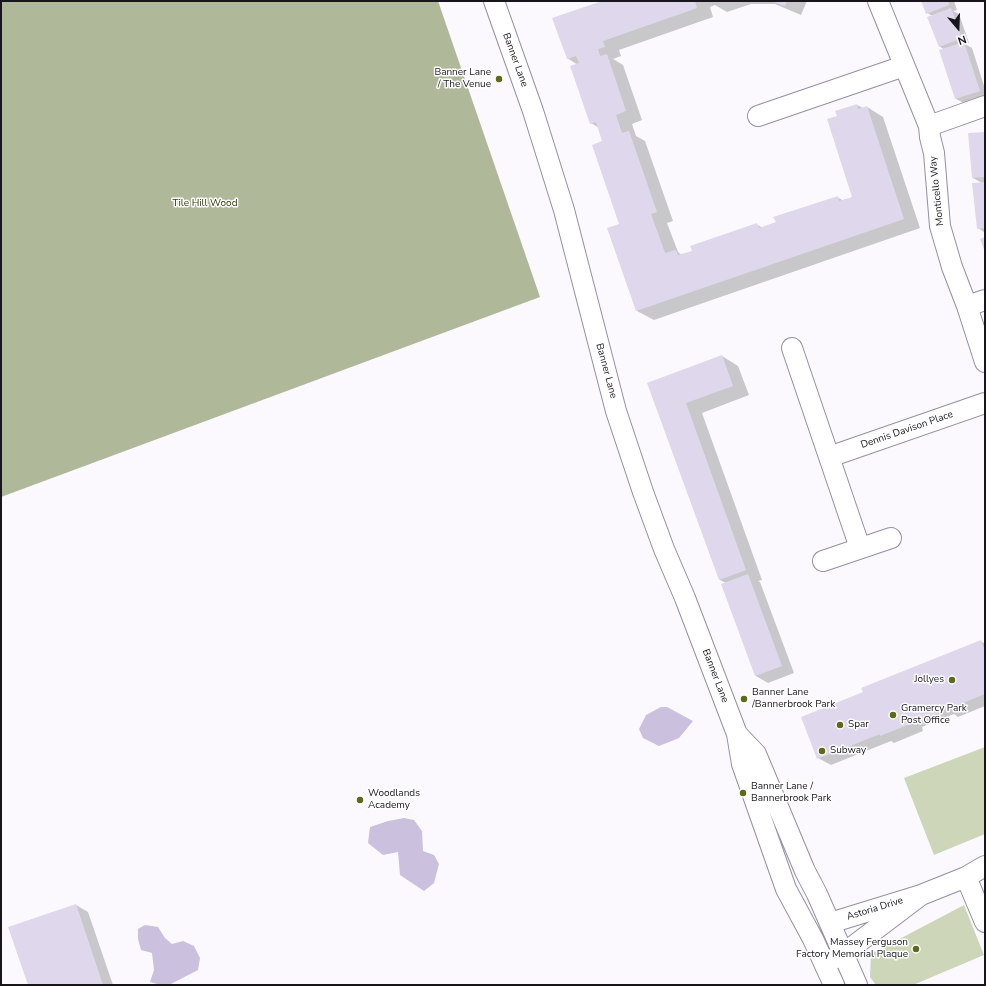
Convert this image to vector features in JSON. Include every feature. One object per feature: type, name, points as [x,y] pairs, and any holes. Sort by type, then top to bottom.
[{"type":"street","name":"Banner Lane","points":[[494,1],[533,111],[564,210],[614,403],[643,492],[737,734],[742,764],[786,889],[813,940],[834,959],[857,985]]},
{"type":"street","name":"Monticello Way","points":[[878,1],[929,126],[934,153],[940,226],[952,267],[976,303],[985,362]]},
{"type":"street","points":[[758,116],[904,66]]},
{"type":"street","points":[[929,126],[985,106]]},
{"type":"street","points":[[792,348],[860,548]]},
{"type":"street","name":"Dennis Davison Place","points":[[829,456],[985,403]]},
{"type":"street","points":[[823,561],[892,538]]},
{"type":"street","name":"Banner Lane","points":[[737,734],[756,754],[805,872],[830,923],[834,959],[834,985]]},
{"type":"street","name":"Astoria Drive","points":[[830,923],[921,895],[966,877],[985,866]]},
{"type":"street","points":[[966,877],[985,922]]},
{"type":"street","name":"Astoria Drive","points":[[834,959],[921,895]]},
{"type":"street","name":"Banner Lane","points":[[834,959],[846,985]]},
{"type":"green space","name":"Tile Hill Wood","points":[[1,1],[438,1],[540,297],[1,497]]},
{"type":"green space","points":[[985,747],[985,834],[934,855],[904,778]]},
{"type":"green space","points":[[964,905],[984,955],[913,985],[876,985],[870,977],[871,954]]},
{"type":"shaded area","points":[[661,707],[667,707],[693,721],[679,738],[659,746],[643,738],[639,729],[646,715]]},
{"type":"shaded area","points":[[404,818],[414,820],[422,831],[423,851],[434,855],[439,864],[434,883],[424,891],[400,875],[398,852],[383,855],[368,843],[370,827]]},
{"type":"shaded area","points":[[145,925],[158,927],[165,938],[172,944],[183,941],[194,946],[200,958],[198,970],[169,985],[161,985],[150,982],[154,970],[152,953],[141,950],[138,939],[138,929]]},
{"type":"building","points":[[602,1],[695,1],[697,8],[603,41],[605,47],[598,49],[600,56],[607,54],[626,111],[616,115],[622,133],[629,131],[657,212],[651,214],[665,253],[676,250],[678,255],[692,251],[690,246],[757,223],[759,228],[776,222],[773,217],[838,196],[839,201],[852,197],[827,119],[837,116],[835,111],[857,104],[858,109],[867,106],[904,219],[636,311],[607,228],[619,224],[592,145],[602,141],[596,122],[590,124],[570,66],[579,63],[576,56],[567,59],[552,18]]},
{"type":"building","points":[[772,1],[787,1],[785,6]]},
{"type":"building","points":[[921,1],[948,1],[949,5],[926,14]]},
{"type":"building","points":[[951,8],[962,38],[939,47],[927,17]]},
{"type":"building","points":[[964,42],[980,91],[955,99],[939,50]]},
{"type":"building","points":[[985,132],[985,177],[972,178],[968,133]]},
{"type":"building","points":[[985,182],[985,228],[977,229],[972,183]]},
{"type":"building","points":[[985,237],[985,252],[980,239]]},
{"type":"building","points":[[722,355],[733,386],[686,403],[746,570],[719,580],[647,383]]},
{"type":"building","points":[[748,574],[782,666],[755,676],[721,584]]},
{"type":"building","points":[[981,640],[985,651],[985,694],[880,736],[880,734],[817,759],[801,717],[863,692],[861,688]]},
{"type":"building","points":[[76,904],[103,985],[28,985],[8,927]]},
{"type":"place","name":"Banner Lane / The Venue","points":[[499,79]]},
{"type":"place","name":"Jollyes","points":[[952,680]]},
{"type":"place","name":"Banner Lane /Bannerbrook Park","points":[[744,699]]},
{"type":"place","name":"Gramercy Park Post Office","points":[[893,715]]},
{"type":"place","name":"Spar","points":[[840,725]]},
{"type":"place","name":"Subway","points":[[822,751]]},
{"type":"place","name":"Banner Lane / Bannerbrook Park","points":[[743,793]]},
{"type":"place","name":"Woodlands Academy","points":[[360,800]]},
{"type":"place","name":"Massey Ferguson Factory Memorial Plaque","points":[[916,949]]}]
